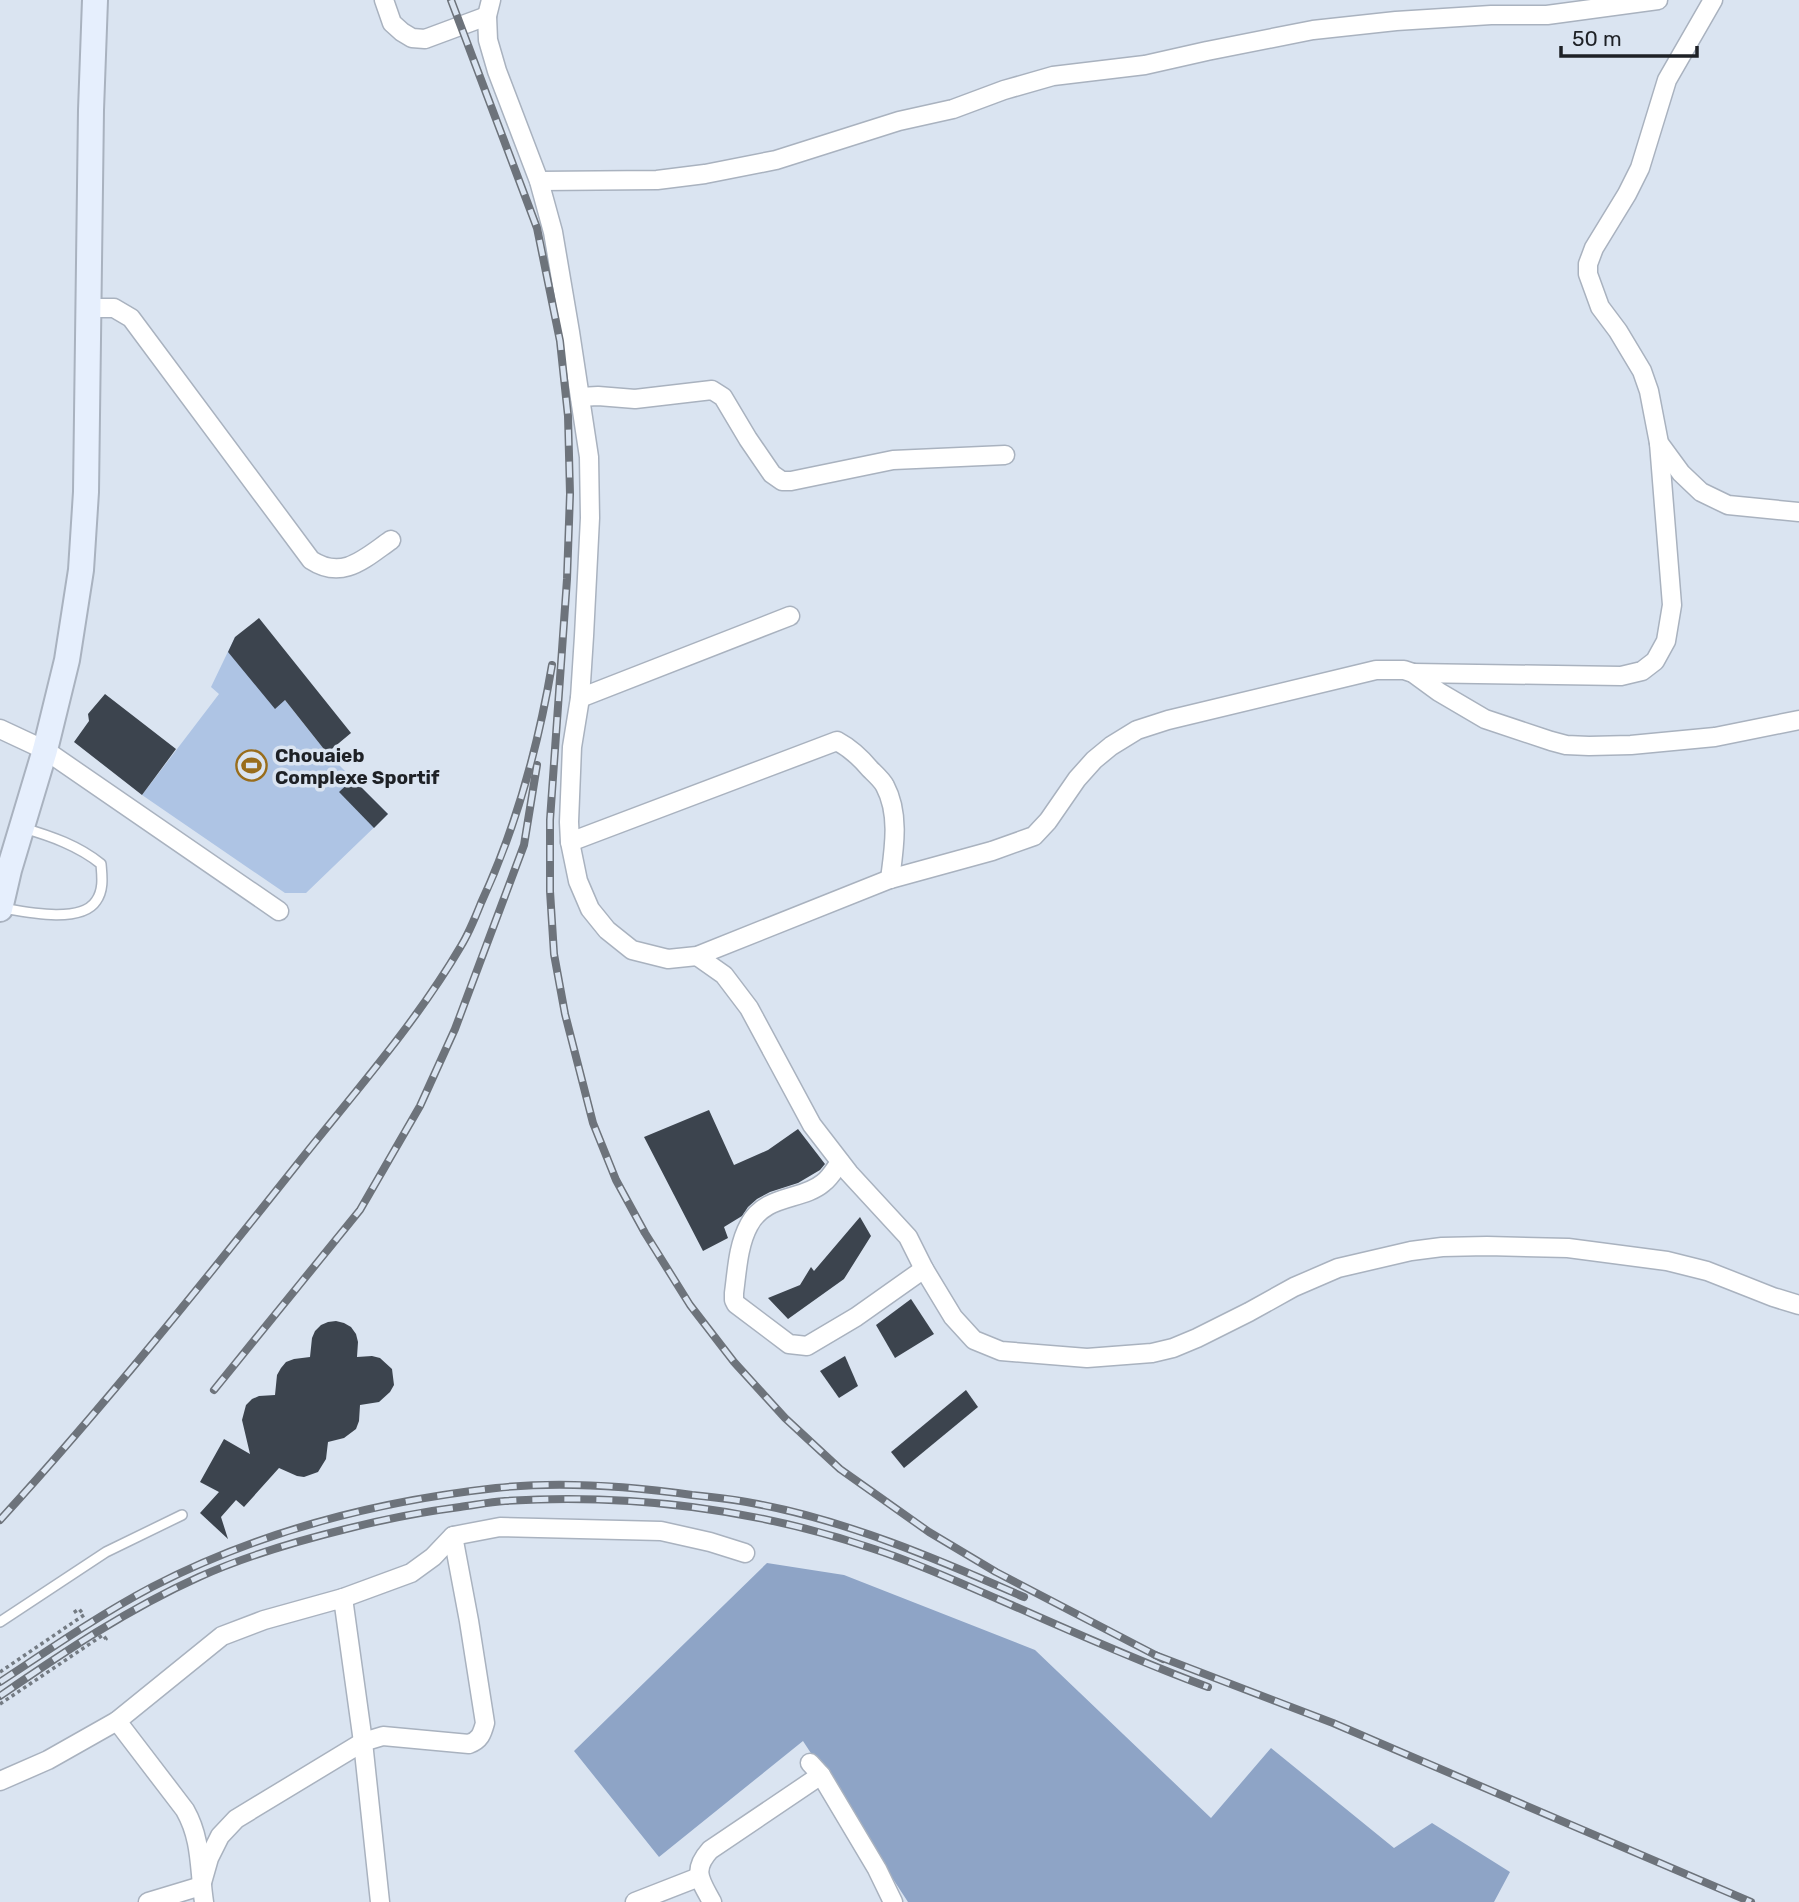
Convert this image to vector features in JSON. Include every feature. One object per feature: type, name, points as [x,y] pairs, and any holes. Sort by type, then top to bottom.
[{"type":"main road","points":[[0,908],[4,870],[21,827],[45,750],[67,660],[81,570],[86,492],[95,0]]},
{"type":"street","points":[[384,0],[392,23],[412,38],[425,39],[489,8],[488,40],[539,181],[553,232],[589,457],[590,518],[580,698],[572,747],[570,842],[578,880],[590,909],[607,930],[632,950],[668,960],[697,956],[890,879],[992,851],[1034,836],[1094,760],[1137,730],[1168,720],[1376,670],[1404,670],[1413,673],[1485,719],[1566,745],[1631,745],[1715,737],[1799,720]]},
{"type":"street","points":[[539,181],[657,180],[705,174],[776,160],[899,121],[953,109],[1053,76],[1145,65],[1313,30],[1491,15],[1547,15],[1658,0]]},
{"type":"street","points":[[1413,673],[1621,676],[1642,671],[1655,662],[1666,641],[1672,606],[1659,443],[1649,391],[1642,371],[1600,307],[1591,288],[1587,264],[1640,168],[1667,80],[1713,0]]},
{"type":"street","points":[[88,308],[114,309],[131,318],[311,560],[332,570],[344,568],[355,564],[391,540]]},
{"type":"street","points":[[580,397],[635,399],[712,390],[723,397],[772,474],[782,481],[893,460],[1005,455]]},
{"type":"street","points":[[1659,443],[1681,473],[1701,492],[1728,505],[1799,512]]},
{"type":"street","points":[[580,698],[790,616]]},
{"type":"street","points":[[0,729],[45,750],[279,911]]},
{"type":"street","points":[[570,842],[836,741],[847,746],[885,785],[893,811],[895,845],[890,879]]},
{"type":"street","points":[[697,956],[724,975],[749,1008],[811,1125],[877,1206],[908,1237],[953,1317],[974,1340],[1001,1351],[1087,1358],[1140,1355],[1173,1348],[1338,1268],[1411,1251],[1442,1247],[1568,1248],[1667,1261],[1707,1272],[1799,1305]]},
{"type":"street","points":[[840,1162],[822,1184],[772,1203],[754,1216],[742,1241],[734,1293],[736,1304],[789,1344],[807,1346],[856,1317],[924,1269]]},
{"type":"street","points":[[0,1781],[48,1760],[117,1721],[222,1636],[264,1620],[343,1598],[411,1573],[433,1557],[453,1536],[500,1527],[661,1531],[745,1553]]},
{"type":"street","points":[[203,1894],[209,1858],[220,1836],[236,1819],[363,1742],[383,1736],[468,1744],[477,1740],[482,1733],[485,1723],[453,1536]]},
{"type":"street","points":[[343,1598],[363,1742],[380,1902]]},
{"type":"street","points":[[117,1721],[193,1824],[199,1849],[203,1894]]},
{"type":"street","points":[[712,1902],[699,1877],[698,1869],[702,1858],[815,1769],[877,1869],[894,1902]]},
{"type":"street","points":[[635,1902],[699,1877]]},
{"type":"street","points":[[148,1902],[203,1894]]},
{"type":"lane","points":[[0,908],[45,915],[79,913],[96,902],[103,883],[101,864],[86,852],[21,827]]},
{"type":"lane","points":[[0,1622],[106,1552],[182,1515]]},
{"type":"path","points":[[0,1672],[84,1615],[79,1609],[73,1613]]},
{"type":"path","points":[[0,1704],[103,1635],[106,1639],[103,1641]]},
{"type":"shaded area","name":"Chouaieb Complexe Sportif","points":[[235,637],[327,753],[388,814],[306,893],[285,893],[142,795],[219,694],[211,687]]},
{"type":"shaded area","points":[[767,1563],[844,1575],[1035,1650],[1211,1818],[1271,1748],[1394,1848],[1432,1823],[1510,1872],[1494,1902],[908,1902],[803,1741],[659,1857],[574,1751]]},
{"type":"building","points":[[259,618],[351,733],[327,753],[285,700],[275,709],[228,652],[235,637]]},
{"type":"building","points":[[105,694],[176,749],[142,795],[74,742],[89,721],[88,714]]},
{"type":"building","points":[[353,779],[388,814],[374,828],[339,792]]},
{"type":"building","points":[[709,1110],[734,1165],[768,1150],[798,1129],[825,1164],[798,1183],[757,1199],[742,1216],[724,1227],[728,1238],[703,1251],[644,1137]]},
{"type":"building","points":[[860,1217],[871,1236],[844,1279],[788,1319],[768,1298],[800,1285],[811,1267],[814,1271]]},
{"type":"building","points":[[911,1299],[934,1334],[895,1358],[876,1325]]},
{"type":"building","points":[[336,1321],[351,1327],[356,1334],[357,1357],[380,1358],[392,1369],[394,1385],[379,1402],[360,1405],[356,1429],[344,1438],[328,1442],[326,1459],[318,1472],[304,1477],[279,1468],[244,1507],[236,1500],[221,1517],[228,1539],[200,1513],[219,1492],[200,1482],[224,1439],[250,1454],[242,1420],[246,1405],[259,1396],[275,1395],[277,1375],[281,1368],[286,1362],[310,1357],[315,1331],[321,1325]]},
{"type":"building","points":[[845,1356],[858,1386],[839,1398],[820,1371]]},
{"type":"building","points":[[966,1390],[978,1407],[904,1468],[891,1452]]},
{"type":"railway","points":[[451,0],[537,228],[560,341],[568,416],[570,494],[567,579],[550,820],[550,891],[554,954],[565,1014],[593,1123],[616,1180],[690,1305],[734,1362],[785,1418],[840,1469],[929,1532],[996,1572],[1163,1659]]},
{"type":"railway","points":[[0,1520],[189,1299],[384,1057],[443,975],[469,931],[505,846],[533,757],[552,665]]},
{"type":"railway","points":[[214,1390],[360,1210],[420,1106],[455,1029],[524,845],[537,765]]},
{"type":"railway","points":[[0,1682],[132,1598],[192,1567],[234,1550],[320,1522],[407,1501],[520,1486],[570,1485],[644,1489],[737,1500],[787,1510],[891,1542],[1024,1597]]},
{"type":"railway","points":[[0,1696],[72,1647],[147,1603],[217,1569],[253,1556],[403,1516],[494,1502],[552,1499],[599,1499],[692,1507],[739,1514],[830,1535],[890,1554],[1208,1687]]},
{"type":"railway","points":[[1155,1655],[1333,1723],[1751,1902]]},
{"type":"place","name":"Chouaieb Complexe Sportif","points":[[252,766]]}]
